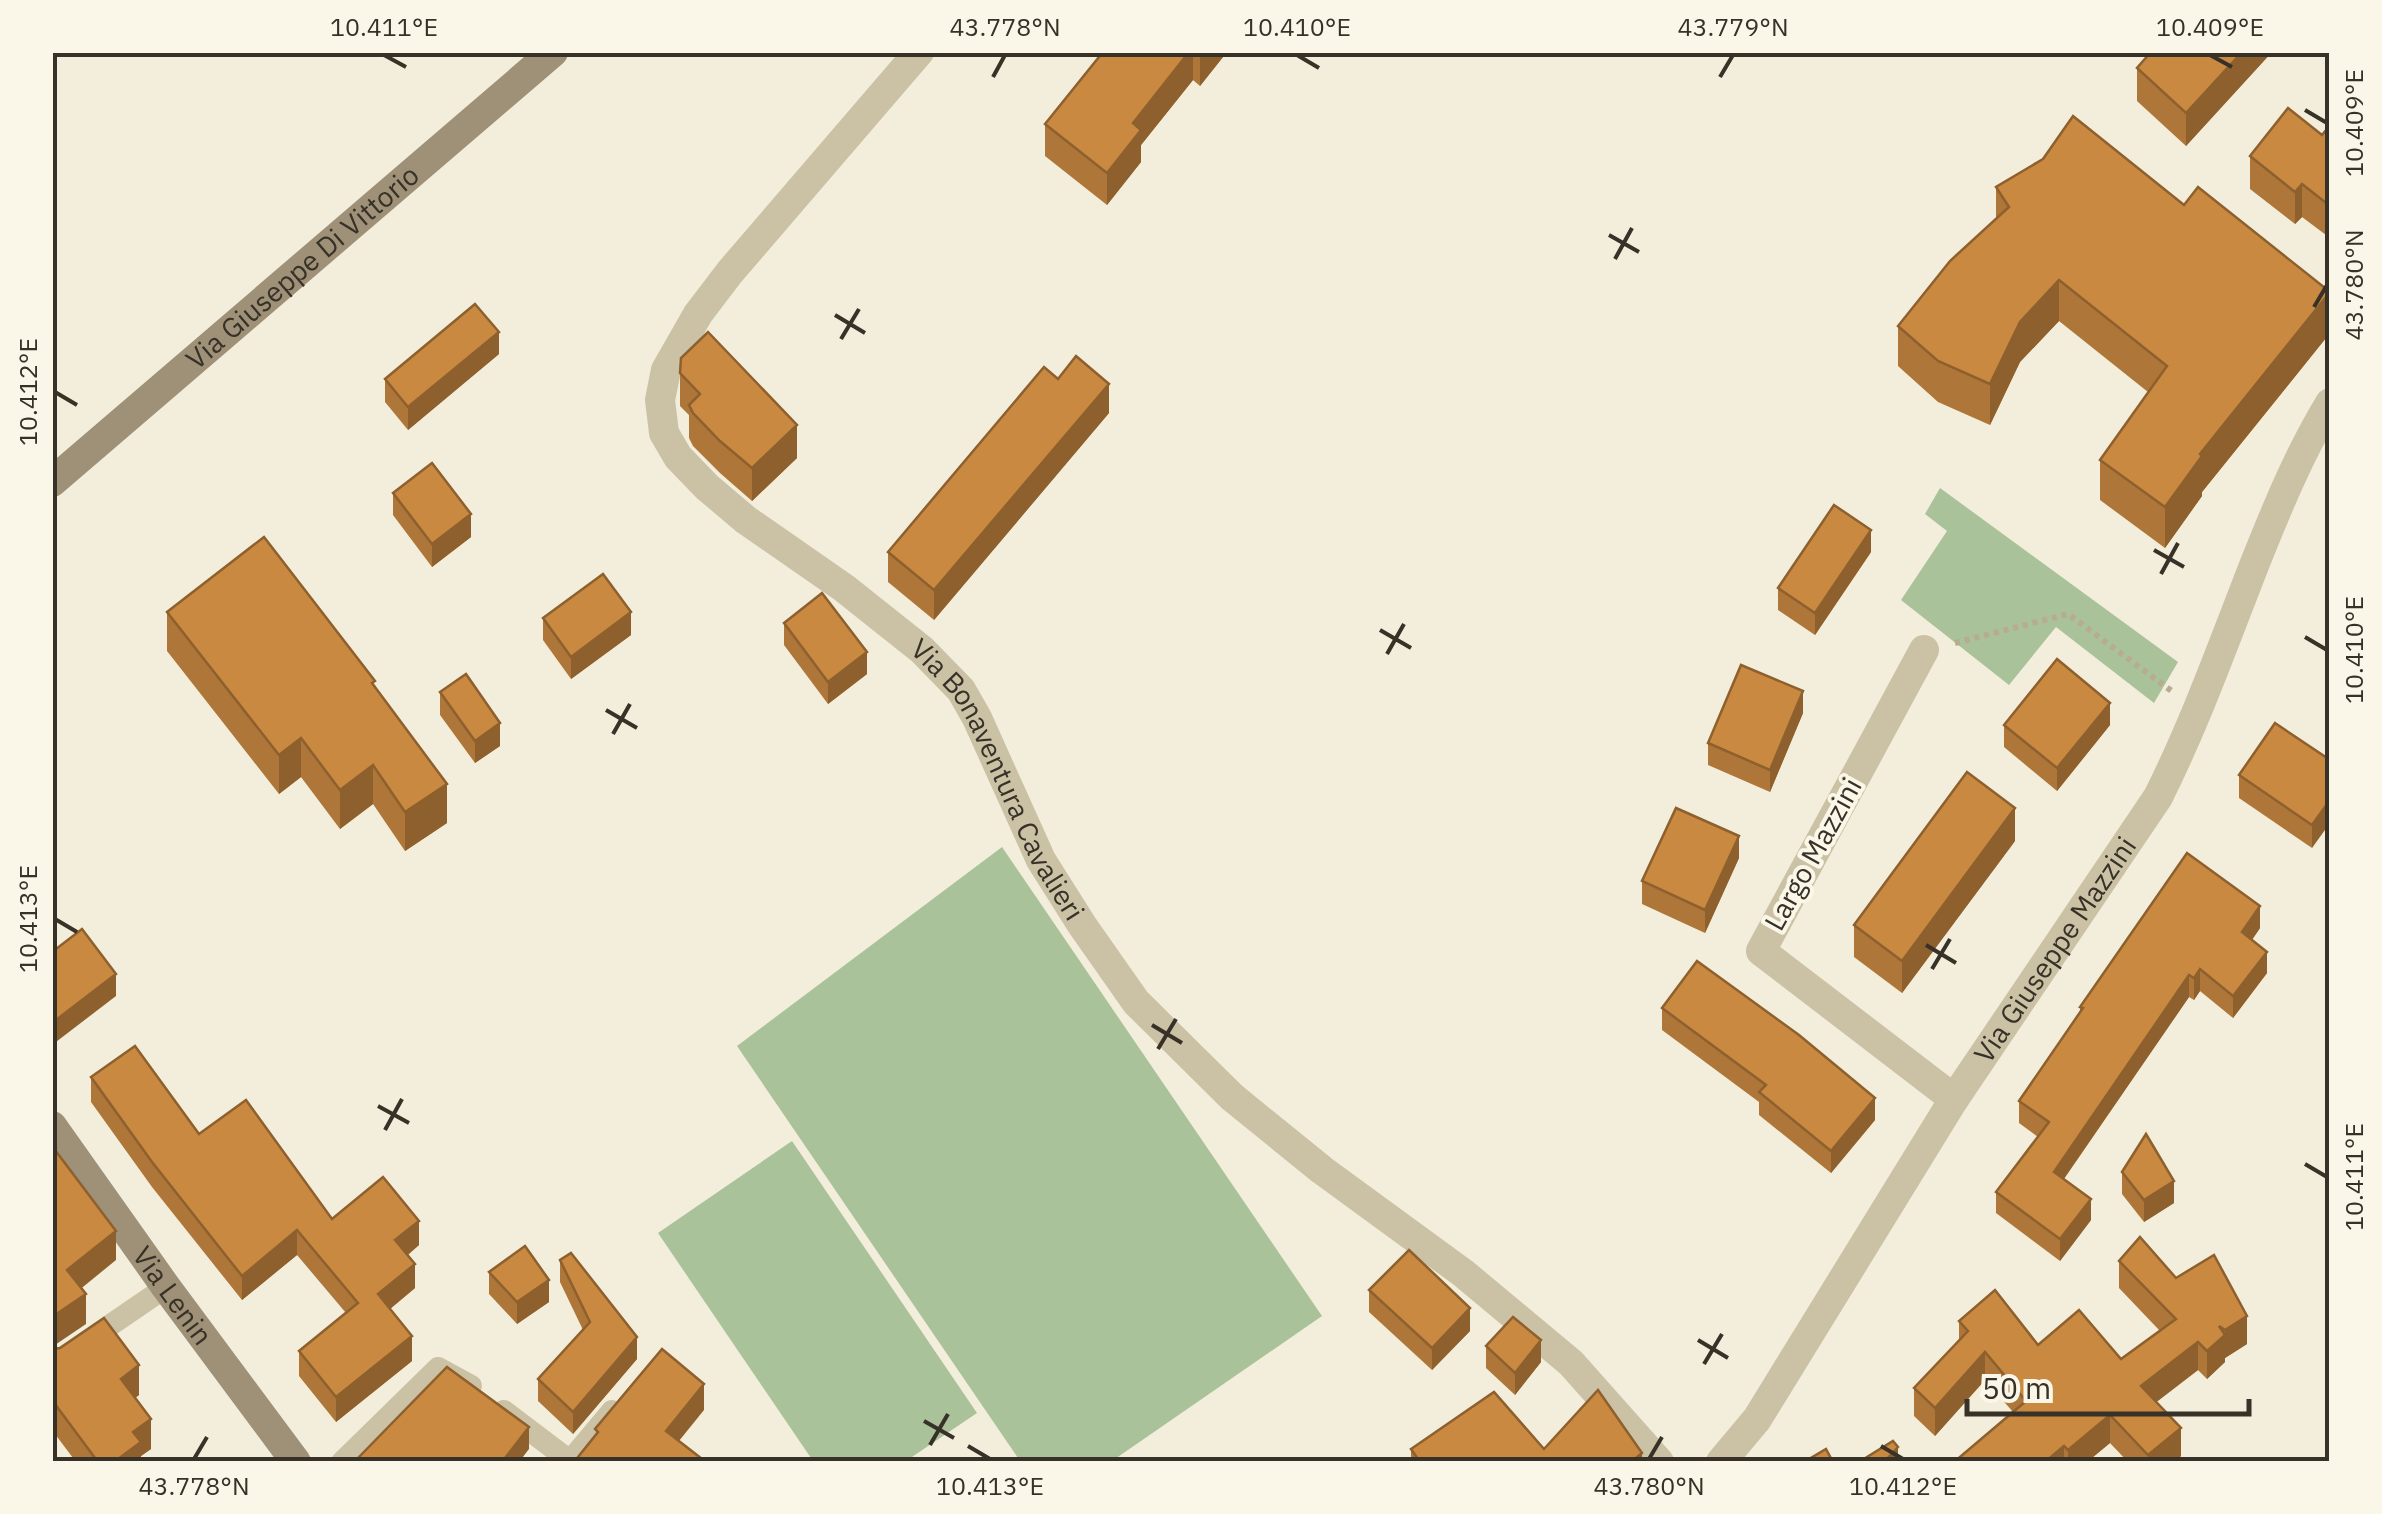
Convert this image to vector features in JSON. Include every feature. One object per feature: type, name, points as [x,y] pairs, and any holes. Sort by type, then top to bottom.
[{"type":"main road","name":"Via Giuseppe Di Vittorio","points":[[52,482],[553,52]]},
{"type":"main road","name":"Via Lenin","points":[[52,1126],[296,1462]]},
{"type":"street","name":"Via Bonaventura Cavalieri","points":[[919,52],[698,314],[666,370],[660,400],[664,434],[678,457],[746,520],[844,588],[922,650],[960,690],[1041,860],[1136,1002],[1232,1097],[1322,1170],[1463,1272],[1572,1364],[1659,1462]]},
{"type":"street","name":"Via Giuseppe Mazzini","points":[[1721,1462],[1757,1419],[1954,1099],[2158,797],[2198,710],[2285,488],[2308,438],[2330,404]]},
{"type":"street","name":"Largo Mazzini","points":[[1924,650],[1761,951],[1954,1099]]},
{"type":"lane","points":[[52,1366],[166,1287]]},
{"type":"lane","points":[[342,1462],[438,1368],[465,1382],[570,1461],[629,1391]]},
{"type":"path","points":[[1924,650],[2068,614],[2198,710]]},
{"type":"green space","points":[[1940,488],[2178,662],[2154,703],[2056,627],[2009,685],[1901,600],[1947,531],[1925,514]]},
{"type":"green space","points":[[1002,847],[1322,1316],[1112,1461],[1020,1461],[737,1046]]},
{"type":"green space","points":[[792,1141],[977,1413],[906,1461],[813,1461],[658,1233]]},
{"type":"building","points":[[1103,52],[1189,52],[1133,123],[1141,130],[1107,173],[1045,124]]},
{"type":"building","points":[[2151,52],[2242,52],[2186,113],[2137,68]]},
{"type":"building","points":[[2288,108],[2322,135],[2327,129],[2330,131],[2330,206],[2302,184],[2295,192],[2250,156]]},
{"type":"building","points":[[2073,116],[2184,205],[2198,187],[2330,292],[2200,454],[2165,507],[2100,460],[2167,366],[2059,280],[2020,322],[1990,384],[1938,361],[1898,326],[1950,261],[2009,207],[1996,187],[2043,159]]},
{"type":"building","points":[[475,304],[499,332],[408,407],[385,379]]},
{"type":"building","points":[[708,332],[797,425],[752,468],[720,441],[689,405],[700,394],[680,373],[681,358]]},
{"type":"building","points":[[1076,356],[1109,384],[934,590],[888,552],[1044,367],[1058,379]]},
{"type":"building","points":[[432,463],[471,514],[432,544],[393,493]]},
{"type":"building","points":[[1834,505],[1871,530],[1815,613],[1778,588]]},
{"type":"building","points":[[264,537],[375,681],[372,683],[447,784],[405,812],[373,765],[340,790],[301,738],[279,755],[167,612]]},
{"type":"building","points":[[603,574],[631,612],[571,657],[543,618]]},
{"type":"building","points":[[822,593],[867,652],[828,682],[784,623]]},
{"type":"building","points":[[2057,659],[2110,703],[2057,768],[2004,725]]},
{"type":"building","points":[[1741,665],[1803,691],[1770,770],[1708,743]]},
{"type":"building","points":[[466,674],[500,723],[475,741],[440,692]]},
{"type":"building","points":[[2275,723],[2330,760],[2330,800],[2312,825],[2239,775]]},
{"type":"building","points":[[1967,772],[2015,808],[1902,961],[1854,925]]},
{"type":"building","points":[[1676,808],[1739,836],[1705,910],[1642,881]]},
{"type":"building","points":[[2187,853],[2260,906],[2242,932],[2267,952],[2233,996],[2200,969],[2194,978],[2189,975],[2054,1172],[2091,1199],[2060,1239],[1996,1192],[2049,1122],[2019,1101]]},
{"type":"building","points":[[82,929],[116,974],[52,1023],[52,952]]},
{"type":"building","points":[[1697,961],[1799,1035],[1875,1098],[1831,1151],[1759,1092],[1766,1085],[1662,1008]]},
{"type":"building","points":[[135,1046],[199,1134],[246,1100],[332,1219],[383,1177],[419,1221],[395,1240],[415,1264],[378,1294],[412,1336],[336,1397],[299,1351],[358,1303],[297,1230],[242,1276],[91,1077]]},
{"type":"building","points":[[2146,1134],[2174,1181],[2144,1200],[2122,1172]]},
{"type":"building","points":[[52,1146],[116,1231],[67,1270],[86,1294],[52,1317]]},
{"type":"building","points":[[2140,1237],[2176,1278],[2214,1255],[2247,1316],[2225,1330],[2219,1326],[2225,1335],[2207,1351],[2198,1342],[2141,1386],[2181,1428],[2148,1455],[2110,1415],[2068,1450],[2064,1446],[2045,1462],[1954,1462],[2026,1401],[1985,1352],[1935,1408],[1914,1388],[1968,1331],[1959,1321],[1995,1290],[2038,1345],[2079,1310],[2121,1359],[2176,1319],[2119,1261]]},
{"type":"building","points":[[525,1246],[549,1280],[517,1302],[489,1272]]},
{"type":"building","points":[[1409,1250],[1470,1308],[1432,1348],[1369,1290]]},
{"type":"building","points":[[571,1253],[637,1337],[573,1412],[538,1379],[590,1322],[560,1260]]},
{"type":"building","points":[[1513,1317],[1541,1340],[1515,1373],[1486,1346]]},
{"type":"building","points":[[104,1318],[139,1365],[121,1379],[151,1419],[133,1432],[141,1442],[114,1462],[98,1462],[52,1400],[52,1349],[60,1348]]},
{"type":"building","points":[[662,1349],[704,1384],[666,1431],[706,1462],[574,1462],[598,1432],[595,1429]]},
{"type":"building","points":[[447,1367],[529,1427],[502,1462],[361,1462],[358,1458]]},
{"type":"building","points":[[1598,1390],[1642,1453],[1631,1462],[1420,1462],[1411,1449],[1494,1392],[1544,1449]]},
{"type":"building","points":[[1893,1441],[1898,1447],[1884,1462],[1859,1462]]},
{"type":"building","points":[[1826,1449],[1833,1462],[1804,1462]]}]
